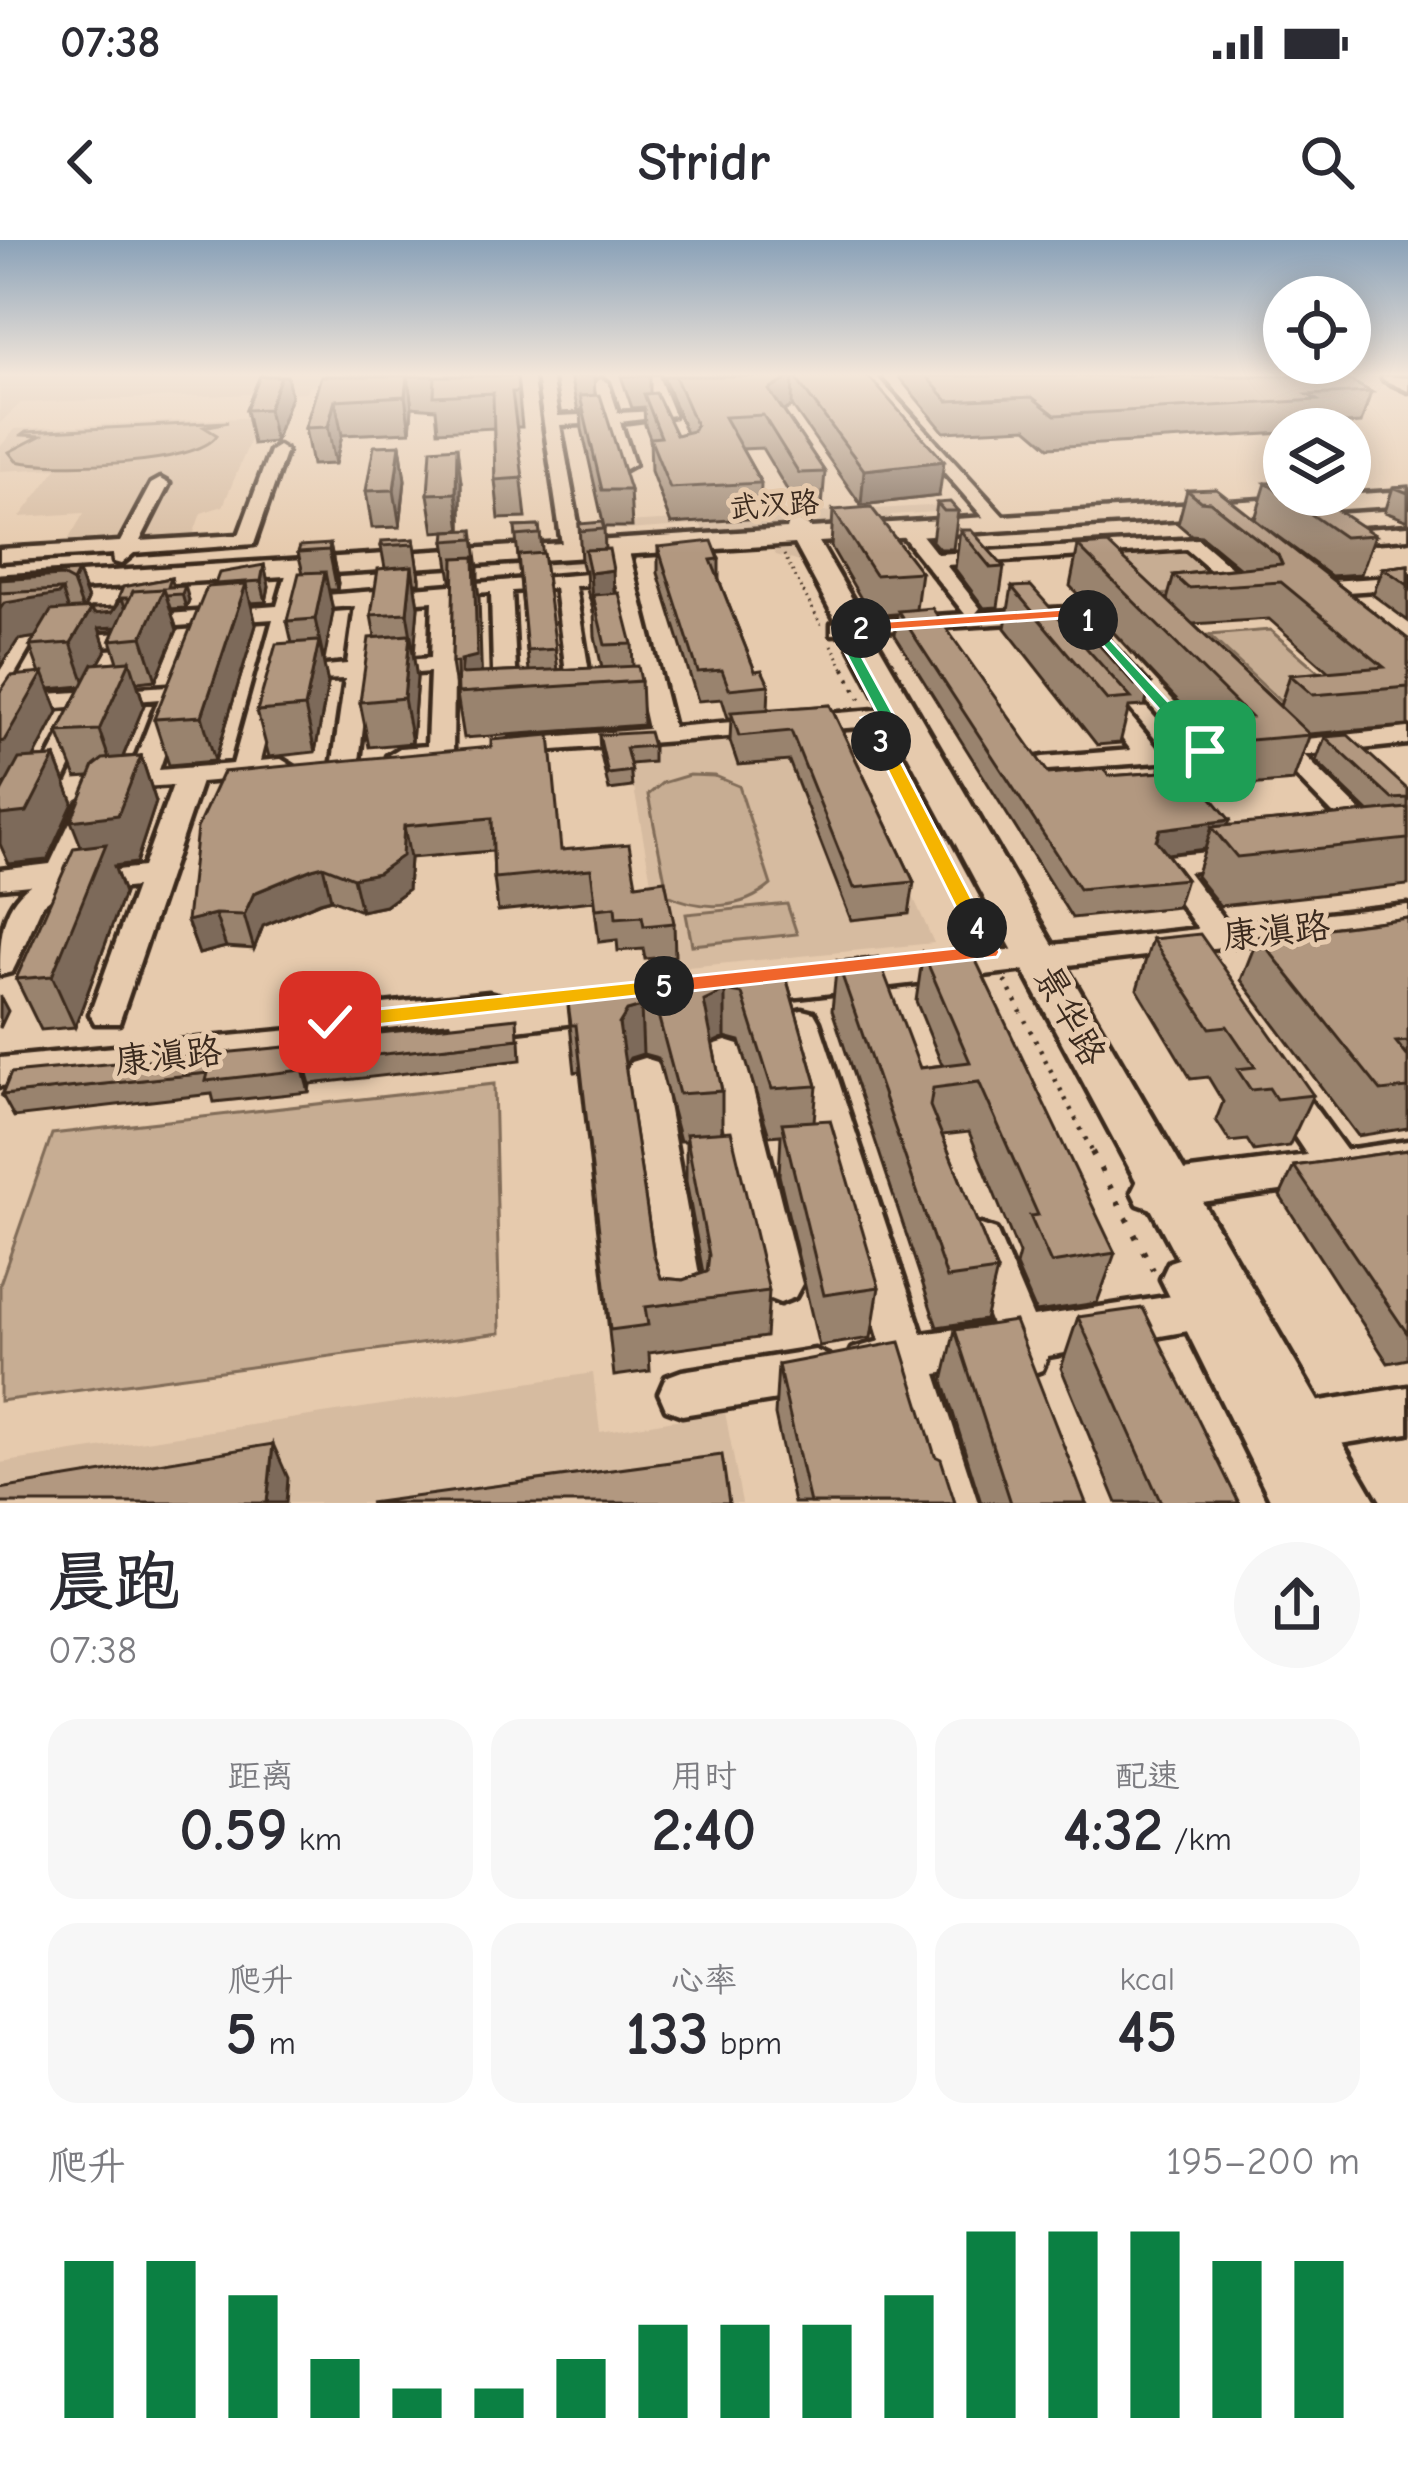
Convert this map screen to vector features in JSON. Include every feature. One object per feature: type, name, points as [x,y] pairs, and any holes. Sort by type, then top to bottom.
[{"type":"main road","name":"武汉路","points":[[1371,496],[1408,494]]},
{"type":"main road","name":"武汉路","points":[[0,582],[117,566],[572,546],[1263,502]]},
{"type":"main road","name":"武汉路","points":[[117,566],[217,573],[572,546],[618,548],[995,519],[1263,505]]},
{"type":"main road","name":"景华路","points":[[790,533],[848,628],[1014,954]]},
{"type":"main road","name":"景华路","points":[[848,628],[878,718],[1156,1192],[1285,1430],[1306,1503]]},
{"type":"main road","name":"景华路","points":[[1156,1192],[1191,1313],[1344,1503]]},
{"type":"street","points":[[553,435],[572,546]]},
{"type":"street","points":[[616,435],[625,464]]},
{"type":"street","points":[[920,435],[995,519]]},
{"type":"street","points":[[0,555],[117,566],[248,540],[278,451]]},
{"type":"street","points":[[117,566],[160,484]]},
{"type":"street","points":[[1216,510],[1250,536]]},
{"type":"street","points":[[1371,513],[1402,533]]},
{"type":"street","points":[[1098,517],[1131,547]]},
{"type":"street","points":[[907,529],[969,608]]},
{"type":"street","points":[[1402,533],[1330,537],[1362,561],[1408,563]]},
{"type":"street","points":[[932,560],[1191,543],[1231,567],[1253,594],[1206,597]]},
{"type":"street","points":[[607,701],[603,624],[625,577],[618,548]]},
{"type":"street","points":[[1084,550],[1110,577]]},
{"type":"street","points":[[973,557],[1034,622]]},
{"type":"street","points":[[244,771],[298,568]]},
{"type":"street","points":[[198,627],[217,573]]},
{"type":"street","points":[[455,588],[625,577]]},
{"type":"street","points":[[564,581],[603,624],[607,701]]},
{"type":"street","points":[[1334,603],[1307,582],[1408,582]]},
{"type":"street","points":[[501,585],[504,709]]},
{"type":"street","points":[[445,594],[440,753],[32,794],[86,707],[107,686],[135,622],[198,627],[287,608],[367,599],[445,594]]},
{"type":"street","points":[[326,763],[358,670],[367,599]]},
{"type":"street","points":[[848,628],[1034,622],[1080,612],[1205,751],[1043,765]]},
{"type":"street","points":[[0,731],[8,698],[44,618]]},
{"type":"street","points":[[8,698],[49,643],[129,637]]},
{"type":"street","points":[[268,677],[443,664]]},
{"type":"street","points":[[1076,668],[1150,756]]},
{"type":"street","points":[[0,964],[29,900],[54,880],[92,804],[136,782],[178,681],[96,697],[8,698]]},
{"type":"street","points":[[607,701],[662,736]]},
{"type":"street","points":[[1250,716],[1393,842]]},
{"type":"street","points":[[474,751],[878,718]]},
{"type":"street","points":[[1283,749],[1408,736]]},
{"type":"street","points":[[1343,743],[1376,774]]},
{"type":"street","points":[[107,1014],[190,776]]},
{"type":"street","points":[[1331,848],[1393,842]]},
{"type":"street","points":[[1214,927],[1167,865],[1261,856]]},
{"type":"street","points":[[0,879],[155,875]]},
{"type":"street","name":"康滇路","points":[[1014,954],[1214,927],[1401,915]]},
{"type":"street","name":"康滇路","points":[[710,988],[1401,915]]},
{"type":"street","name":"康滇路","points":[[0,1057],[639,996],[0,1072]]},
{"type":"street","points":[[779,1284],[797,1155],[802,1022]]},
{"type":"street","points":[[727,1054],[797,1155],[908,1358],[953,1503]]},
{"type":"street","points":[[1259,1058],[1337,1167]]},
{"type":"street","points":[[644,1072],[682,1302]]},
{"type":"street","points":[[659,1163],[797,1155]]},
{"type":"street","points":[[1156,1192],[1408,1157]]},
{"type":"street","points":[[962,1196],[1045,1401]]},
{"type":"street","points":[[682,1393],[1191,1313]]},
{"type":"street","points":[[1285,1430],[1408,1410]]},
{"type":"path","points":[[790,533],[878,718],[1014,954],[1191,1313]]},
{"type":"shaded area","points":[[10,435],[253,435],[223,506],[201,513],[192,538],[64,547],[84,513],[20,517],[57,468],[0,471],[0,447]]},
{"type":"shaded area","points":[[22,435],[217,435],[183,453],[90,464],[16,461],[9,452],[40,436]]},
{"type":"shaded area","points":[[947,505],[953,511],[890,515],[905,537],[789,544],[794,553],[859,572],[875,596],[861,598],[848,576],[776,555],[770,545],[609,555],[610,564],[516,571],[515,565],[589,559],[558,558],[556,547],[732,534],[704,532],[701,525],[626,530],[624,523]]},
{"type":"shaded area","points":[[1190,549],[1238,589],[1143,596],[1101,556]]},
{"type":"shaded area","points":[[1270,630],[1348,697],[1282,703],[1209,635]]},
{"type":"shaded area","points":[[837,728],[934,943],[667,969],[626,744]]},
{"type":"shaded area","points":[[689,775],[715,776],[739,786],[771,885],[760,893],[722,905],[695,904],[668,895],[648,795],[662,783]]},
{"type":"shaded area","points":[[787,904],[797,934],[692,945],[686,914]]},
{"type":"shaded area","points":[[494,1084],[500,1333],[0,1401],[0,1284],[52,1134]]},
{"type":"shaded area","points":[[593,1373],[600,1432],[725,1412],[742,1503],[0,1503],[0,1463]]},
{"type":"building","points":[[494,435],[517,435],[523,478],[495,480]]},
{"type":"building","points":[[589,435],[613,435],[630,490],[602,490]]},
{"type":"building","points":[[734,435],[761,483],[670,488],[650,438]]},
{"type":"building","points":[[775,435],[800,435],[825,472],[799,473]]},
{"type":"building","points":[[838,435],[921,435],[944,461],[864,470]]},
{"type":"building","points":[[400,445],[394,490],[366,491],[374,446]]},
{"type":"building","points":[[457,447],[456,493],[428,494],[431,449]]},
{"type":"building","points":[[1216,489],[1408,639],[1408,687],[1313,695],[1290,675],[1384,667],[1281,582],[1188,588],[1174,575],[1282,564],[1278,555],[1210,502],[1200,501],[1187,490]]},
{"type":"building","points":[[950,502],[958,511],[944,511],[937,503]]},
{"type":"building","points":[[871,507],[921,572],[875,575],[833,510]]},
{"type":"building","points":[[1314,516],[1346,516],[1375,535],[1344,537]]},
{"type":"building","points":[[602,522],[604,529],[580,531],[579,524]]},
{"type":"building","points":[[539,526],[540,534],[516,536],[515,527]]},
{"type":"building","points":[[473,530],[473,539],[445,541],[446,531]]},
{"type":"building","points":[[960,530],[971,530],[1004,567],[991,568]]},
{"type":"building","points":[[414,539],[414,544],[381,546],[382,541]]},
{"type":"building","points":[[712,541],[719,559],[711,560],[755,671],[762,670],[769,685],[729,689],[722,670],[698,672],[658,547]]},
{"type":"building","points":[[330,544],[329,550],[298,552],[300,546]]},
{"type":"building","points":[[1108,544],[1310,735],[1192,745],[1173,723],[1250,717],[1078,546]]},
{"type":"building","points":[[609,549],[613,570],[590,573],[585,550]]},
{"type":"building","points":[[543,553],[556,649],[527,651],[518,555]]},
{"type":"building","points":[[474,557],[477,656],[461,660],[461,674],[638,666],[641,681],[458,693],[457,662],[452,663],[454,558]]},
{"type":"building","points":[[264,565],[261,581],[215,584],[219,573]]},
{"type":"building","points":[[1408,565],[1408,585],[1383,568]]},
{"type":"building","points":[[412,566],[407,613],[371,615],[378,569]]},
{"type":"building","points":[[78,572],[73,582],[62,576],[0,580],[0,577]]},
{"type":"building","points":[[325,572],[315,619],[287,621],[299,573]]},
{"type":"building","points":[[171,578],[168,587],[185,586],[182,594],[166,595],[164,589],[133,591],[112,612],[94,614],[92,608],[115,607],[123,587]]},
{"type":"building","points":[[246,584],[202,716],[154,719],[207,587]]},
{"type":"building","points":[[1031,586],[1131,698],[1107,700],[1012,587]]},
{"type":"building","points":[[164,589],[142,637],[111,640],[133,591]]},
{"type":"building","points":[[62,590],[4,603],[0,609],[0,593]]},
{"type":"building","points":[[619,593],[632,644],[605,645],[593,595]]},
{"type":"building","points":[[92,608],[71,643],[30,646],[51,611]]},
{"type":"building","points":[[932,608],[1049,774],[1103,769],[1109,776],[1189,770],[1230,820],[1160,829],[1156,840],[1186,879],[1079,889],[898,611]]},
{"type":"building","points":[[1097,625],[1151,683],[1135,685],[1082,626]]},
{"type":"building","points":[[410,635],[404,698],[360,702],[369,638]]},
{"type":"building","points":[[319,641],[305,707],[257,711],[276,644]]},
{"type":"building","points":[[130,661],[99,730],[58,732],[93,664]]},
{"type":"building","points":[[43,673],[0,742],[0,692],[11,676]]},
{"type":"building","points":[[830,705],[914,882],[854,888],[791,731],[739,736],[731,712]]},
{"type":"building","points":[[649,732],[653,746],[626,748],[632,771],[608,774],[599,735]]},
{"type":"building","points":[[550,735],[561,850],[629,844],[636,884],[665,880],[674,923],[644,926],[642,916],[616,918],[615,907],[596,909],[591,869],[494,878],[492,818],[404,826],[402,856],[378,873],[353,878],[323,866],[254,893],[244,915],[215,914],[187,921],[197,828],[223,772],[491,747],[491,740]]},
{"type":"building","points":[[1348,735],[1408,790],[1408,798],[1392,799],[1325,737]]},
{"type":"building","points":[[141,756],[118,815],[71,821],[94,766],[103,759]]},
{"type":"building","points":[[55,757],[27,812],[0,815],[0,794],[19,759]]},
{"type":"building","points":[[1408,808],[1408,839],[1237,857],[1212,827]]},
{"type":"building","points":[[106,844],[52,976],[16,979],[74,848]]},
{"type":"building","points":[[1408,918],[1408,1041],[1396,1042],[1408,1057],[1408,1088],[1381,1091],[1258,937]]},
{"type":"building","points":[[1200,934],[1313,1095],[1276,1099],[1269,1088],[1251,1090],[1237,1069],[1255,1067],[1227,1026],[1210,1028],[1152,939]]},
{"type":"building","points":[[970,948],[1115,1253],[1051,1263],[1030,1216],[1038,1215],[979,1082],[933,1088],[930,1106],[997,1271],[947,1278],[837,961],[878,957],[920,1068],[970,1062],[923,953]]},
{"type":"building","points":[[784,970],[817,1086],[772,1089],[742,994],[725,991],[704,1001],[722,1091],[679,1094],[657,1011],[641,1007],[627,1011],[619,1024],[661,1278],[683,1280],[707,1272],[709,1255],[686,1134],[731,1131],[769,1291],[645,1307],[648,1325],[610,1330],[576,1025],[571,1025],[567,996]]},
{"type":"building","points":[[517,1018],[518,1039],[304,1063],[303,1070],[206,1081],[208,1073],[2,1095],[11,1073],[306,1045],[307,1041]]},
{"type":"building","points":[[830,1120],[879,1287],[824,1295],[782,1123]]},
{"type":"building","points":[[1408,1150],[1408,1333],[1407,1333],[1294,1166]]},
{"type":"building","points":[[1143,1308],[1239,1503],[1161,1503],[1078,1317]]},
{"type":"building","points":[[1015,1321],[1086,1503],[1011,1503],[955,1330]]},
{"type":"building","points":[[900,1342],[935,1456],[941,1459],[955,1503],[810,1503],[778,1365]]},
{"type":"building","points":[[273,1444],[267,1503],[0,1503],[0,1489]]},
{"type":"building","points":[[722,1455],[729,1503],[369,1503]]},
{"type":"route","points":[[330,1022],[989,952],[869,718],[887,717],[840,629],[1080,612],[1205,751]]}]
